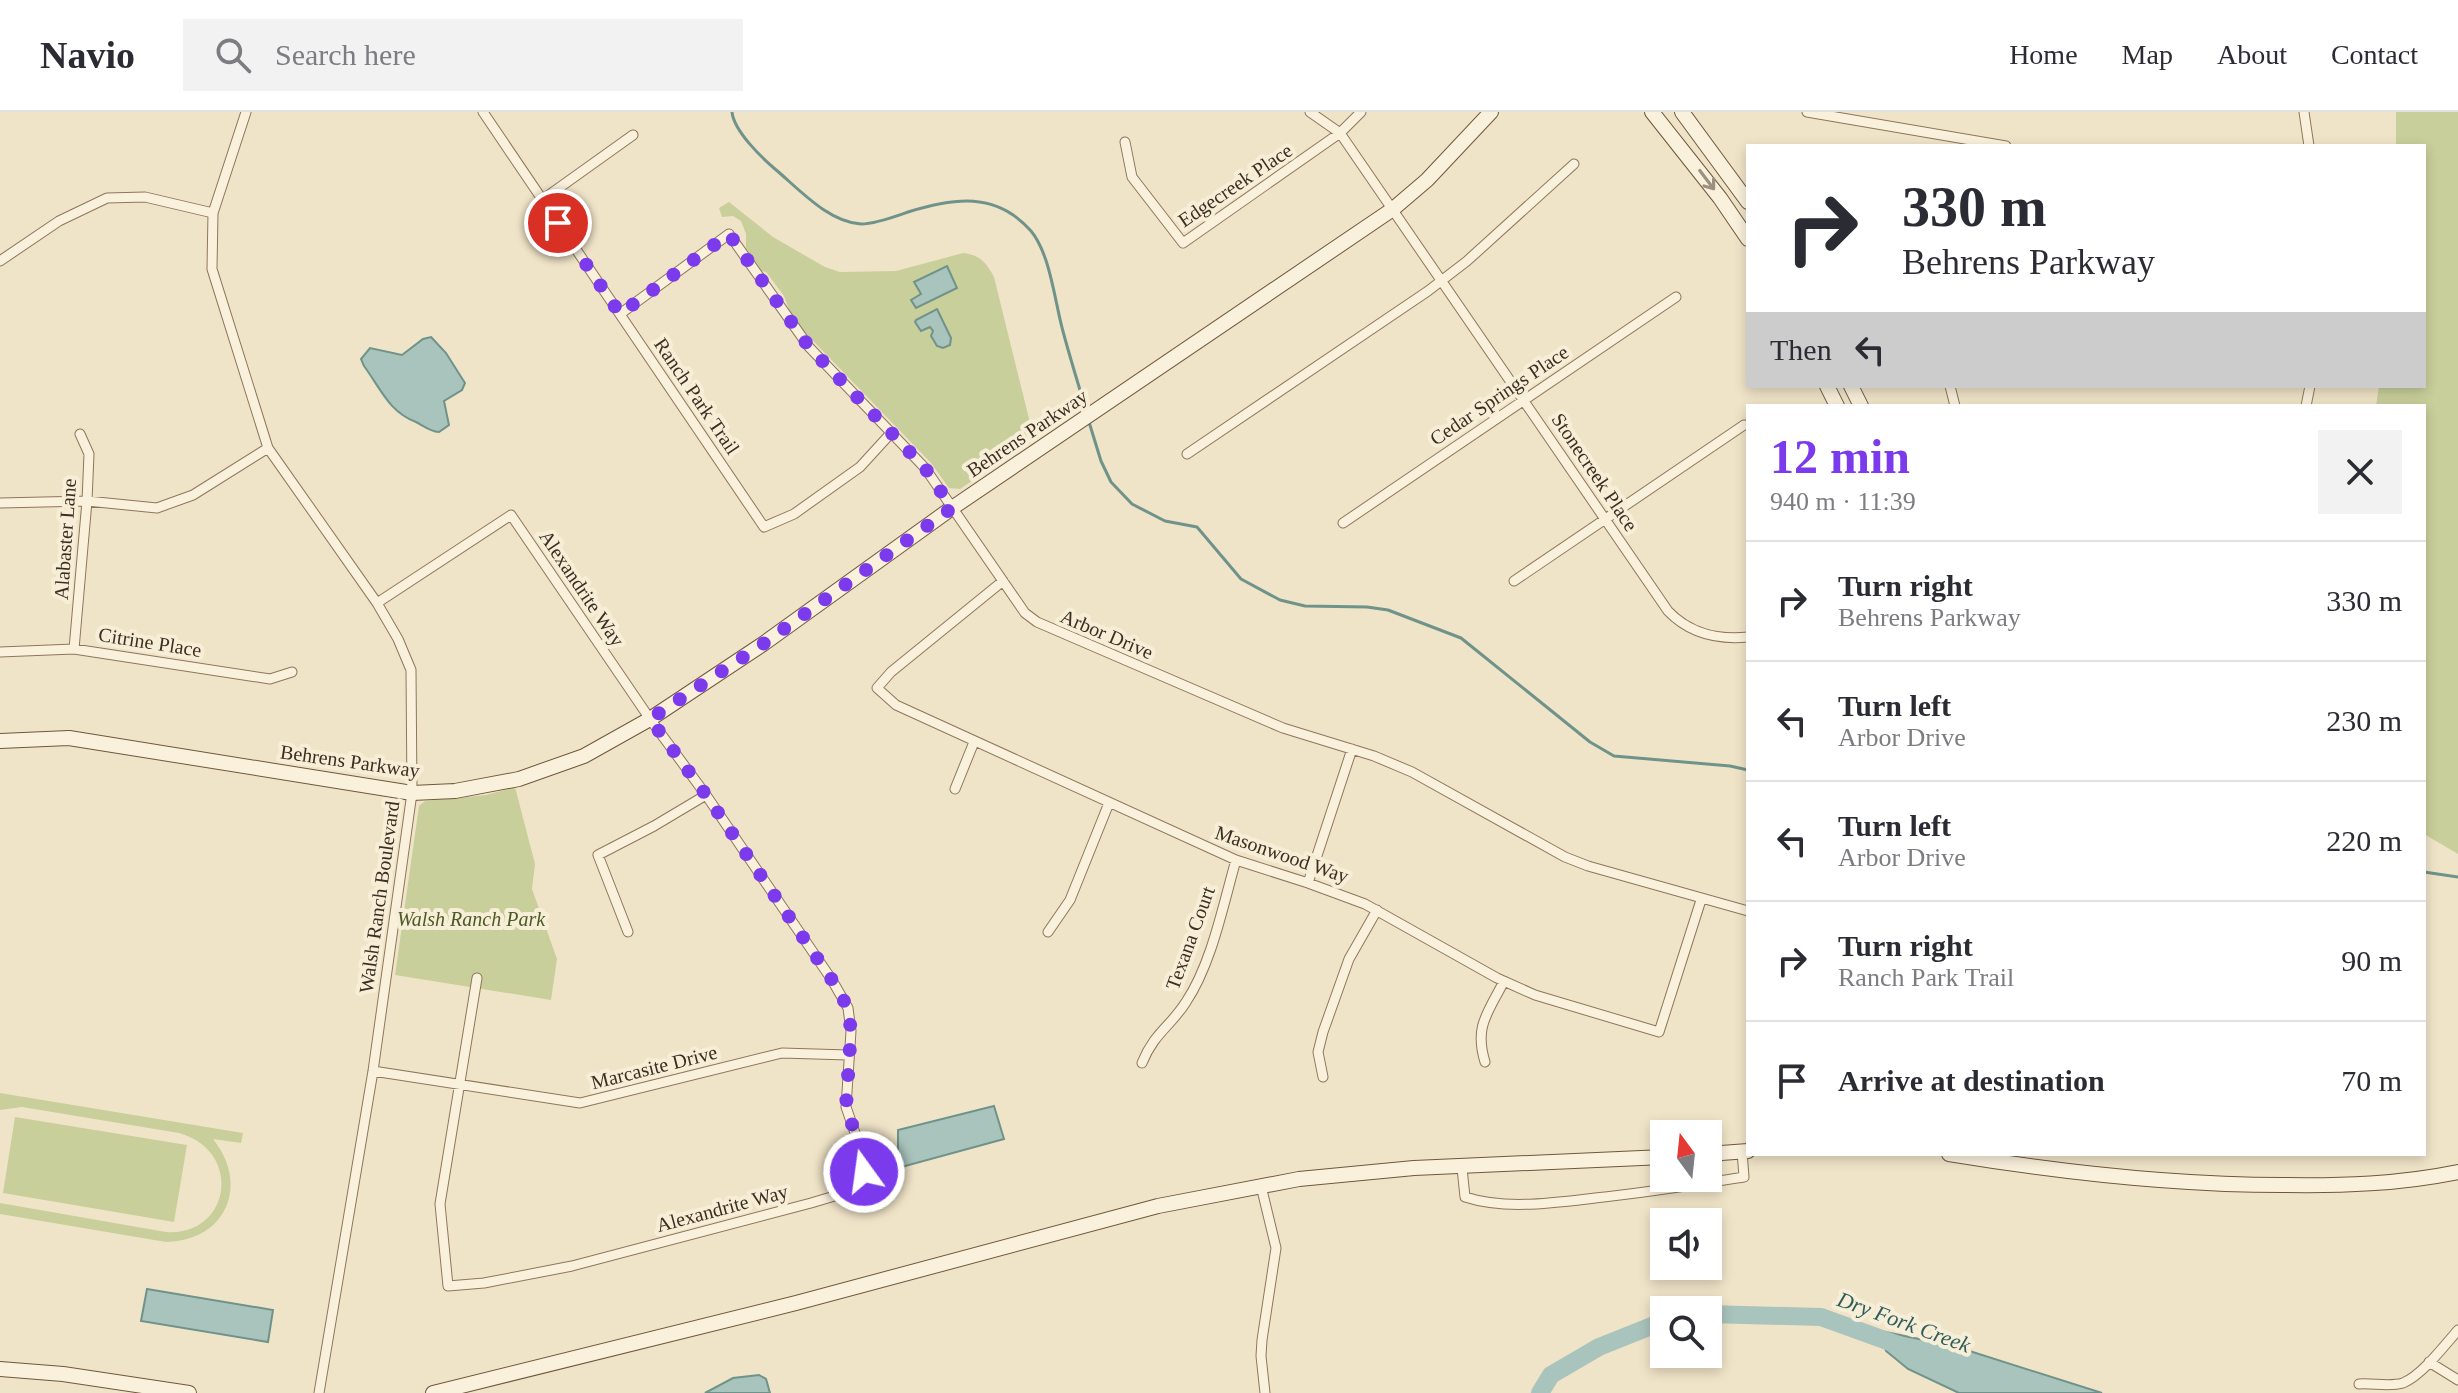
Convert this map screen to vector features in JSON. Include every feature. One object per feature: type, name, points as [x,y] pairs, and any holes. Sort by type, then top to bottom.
[{"type":"street","name":"Walsh Ranch Boulevard","points":[[246,112],[213,213],[212,269],[268,448],[377,603],[398,639],[411,670],[412,793],[373,1071],[319,1393]]},
{"type":"street","name":"Ranch Park Trail","points":[[483,112],[764,527],[794,514],[860,467],[892,432]]},
{"type":"street","name":"Stonecreek Place","points":[[1310,112],[1340,133],[1661,601],[1677,620],[1710,636],[1727,639],[1746,637]]},
{"type":"street","name":"Edgecreek Place","points":[[1125,142],[1132,177],[1183,243],[1340,133],[1361,112]]},
{"type":"street","name":"Behrens Parkway","points":[[0,741],[69,738],[412,793],[455,791],[519,779],[584,756],[650,719],[763,644],[1036,450],[1393,209],[1427,180],[1491,112]]},
{"type":"street","points":[[1652,112],[1746,236]]},
{"type":"street","points":[[1682,112],[1746,199]]},
{"type":"street","points":[[1807,112],[1994,144]]},
{"type":"street","points":[[2304,112],[2309,144]]},
{"type":"street","points":[[542,200],[633,135]]},
{"type":"street","points":[[1187,454],[1443,280],[1574,164]]},
{"type":"street","points":[[0,261],[59,221],[107,198],[145,197],[213,213]]},
{"type":"street","name":"Arbor Drive","points":[[620,314],[729,234],[809,347],[925,468],[1025,613],[1054,631],[1283,728],[1412,772],[1565,857],[1701,900],[1746,911]]},
{"type":"street","name":"Cedar Springs Place","points":[[1343,523],[1676,297]]},
{"type":"street","points":[[1514,581],[1744,425]]},
{"type":"street","name":"Alabaster Lane","points":[[74,649],[89,454],[80,434]]},
{"type":"street","points":[[0,503],[87,501],[157,508],[193,495],[268,448]]},
{"type":"street","name":"Alexandrite Way","points":[[377,603],[511,515],[650,719],[706,795],[848,1008],[851,1031],[846,1107],[862,1153],[864,1172],[848,1192],[572,1266],[484,1283],[448,1286],[440,1204],[477,978]]},
{"type":"street","name":"Masonwood Way","points":[[1003,581],[891,672],[877,688],[896,705],[1236,860],[1349,896],[1535,995],[1659,1032],[1701,900]]},
{"type":"street","name":"Citrine Place","points":[[0,652],[74,649],[270,679],[292,672]]},
{"type":"street","points":[[955,789],[974,742]]},
{"type":"street","points":[[1308,883],[1352,749]]},
{"type":"street","points":[[628,932],[598,855],[706,795]]},
{"type":"street","points":[[1048,932],[1070,900],[1109,803]]},
{"type":"street","name":"Texana Court","points":[[1142,1063],[1150,1044],[1185,1004],[1197,982],[1236,860]]},
{"type":"street","points":[[1323,1077],[1318,1052],[1323,1032],[1349,959],[1377,910]]},
{"type":"street","points":[[1485,1062],[1480,1036],[1482,1026],[1504,981]]},
{"type":"street","name":"Marcasite Drive","points":[[373,1071],[580,1103],[782,1053],[848,1055]]},
{"type":"street","points":[[1462,1168],[1465,1197],[1480,1202],[1545,1203],[1744,1177],[1745,1151],[1722,1153]]},
{"type":"street","points":[[1961,1156],[2123,1177],[2240,1185],[2346,1186],[2458,1172]]},
{"type":"street","points":[[433,1393],[796,1303],[1158,1206],[1261,1186],[1299,1179],[1414,1168],[1650,1158]]},
{"type":"street","points":[[1261,1186],[1276,1248],[1262,1340],[1265,1393]]},
{"type":"street","points":[[2359,1384],[2402,1383],[2429,1362],[2458,1330]]},
{"type":"street","points":[[2429,1362],[2458,1380]]},
{"type":"street","points":[[0,1369],[63,1374],[189,1393]]},
{"type":"green space","points":[[2396,112],[2458,112],[2458,854],[2426,835],[2426,404],[2376,404],[2379,388],[2426,388],[2426,144],[2396,144]]},
{"type":"green space","points":[[729,202],[773,237],[825,267],[840,272],[896,271],[963,253],[982,260],[994,277],[1034,439],[960,489],[949,488],[931,463],[793,320],[784,296],[766,272],[760,271],[746,248],[746,234],[741,221],[733,216],[722,217],[719,208]]},
{"type":"green space","name":"Walsh Ranch Park","points":[[515,787],[535,864],[532,889],[557,959],[551,1000],[395,975],[419,806],[425,801],[486,795]]},
{"type":"green space","points":[[0,1093],[243,1133],[241,1143],[213,1139],[230,1174],[226,1207],[217,1221],[204,1232],[187,1239],[166,1242],[0,1214],[0,1203],[166,1232],[187,1230],[204,1221],[215,1208],[221,1192],[221,1174],[214,1157],[200,1143],[179,1133],[22,1107],[0,1110]]},
{"type":"green space","points":[[15,1117],[187,1145],[174,1222],[3,1193]]},
{"type":"water","points":[[947,266],[957,288],[916,308],[911,300],[921,294],[914,282]]},
{"type":"water","points":[[937,309],[951,338],[950,345],[943,348],[937,346],[930,327],[921,331],[915,322]]},
{"type":"water","points":[[431,337],[446,353],[465,383],[462,390],[444,401],[449,425],[439,432],[399,412],[386,399],[361,359],[370,348],[402,355],[423,339]]},
{"type":"water","points":[[994,1106],[1004,1139],[898,1168],[898,1130]]},
{"type":"water","points":[[147,1289],[273,1310],[268,1342],[141,1321]]},
{"type":"water","points":[[1881,1331],[1957,1347],[2102,1393],[1959,1393],[1908,1369],[1886,1351]]},
{"type":"water","points":[[759,1375],[766,1379],[770,1393],[705,1393],[733,1378]]},
{"type":"waterway","points":[[732,112],[743,135],[769,164],[826,211],[849,222],[872,223],[957,201],[989,204],[1018,218],[1031,231],[1043,253],[1086,411]]},
{"type":"waterway","points":[[1089,422],[1111,482],[1132,504],[1165,521],[1197,527],[1241,579],[1280,600],[1305,606],[1388,610],[1461,638],[1590,742],[1614,756],[1746,770]]},
{"type":"waterway","points":[[2426,872],[2458,877]]},
{"type":"waterway","name":"Dry Fork Creek","points":[[1722,1314],[1821,1317],[1904,1347]]},
{"type":"waterway","name":"Dry Fork Creek","points":[[1540,1393],[1551,1375],[1599,1347],[1650,1327]]},
{"type":"route","points":[[558,223],[620,314],[729,234],[809,347],[925,468],[952,508],[763,644],[650,719],[706,795],[848,1008],[851,1031],[846,1107],[862,1153],[864,1172]]}]
